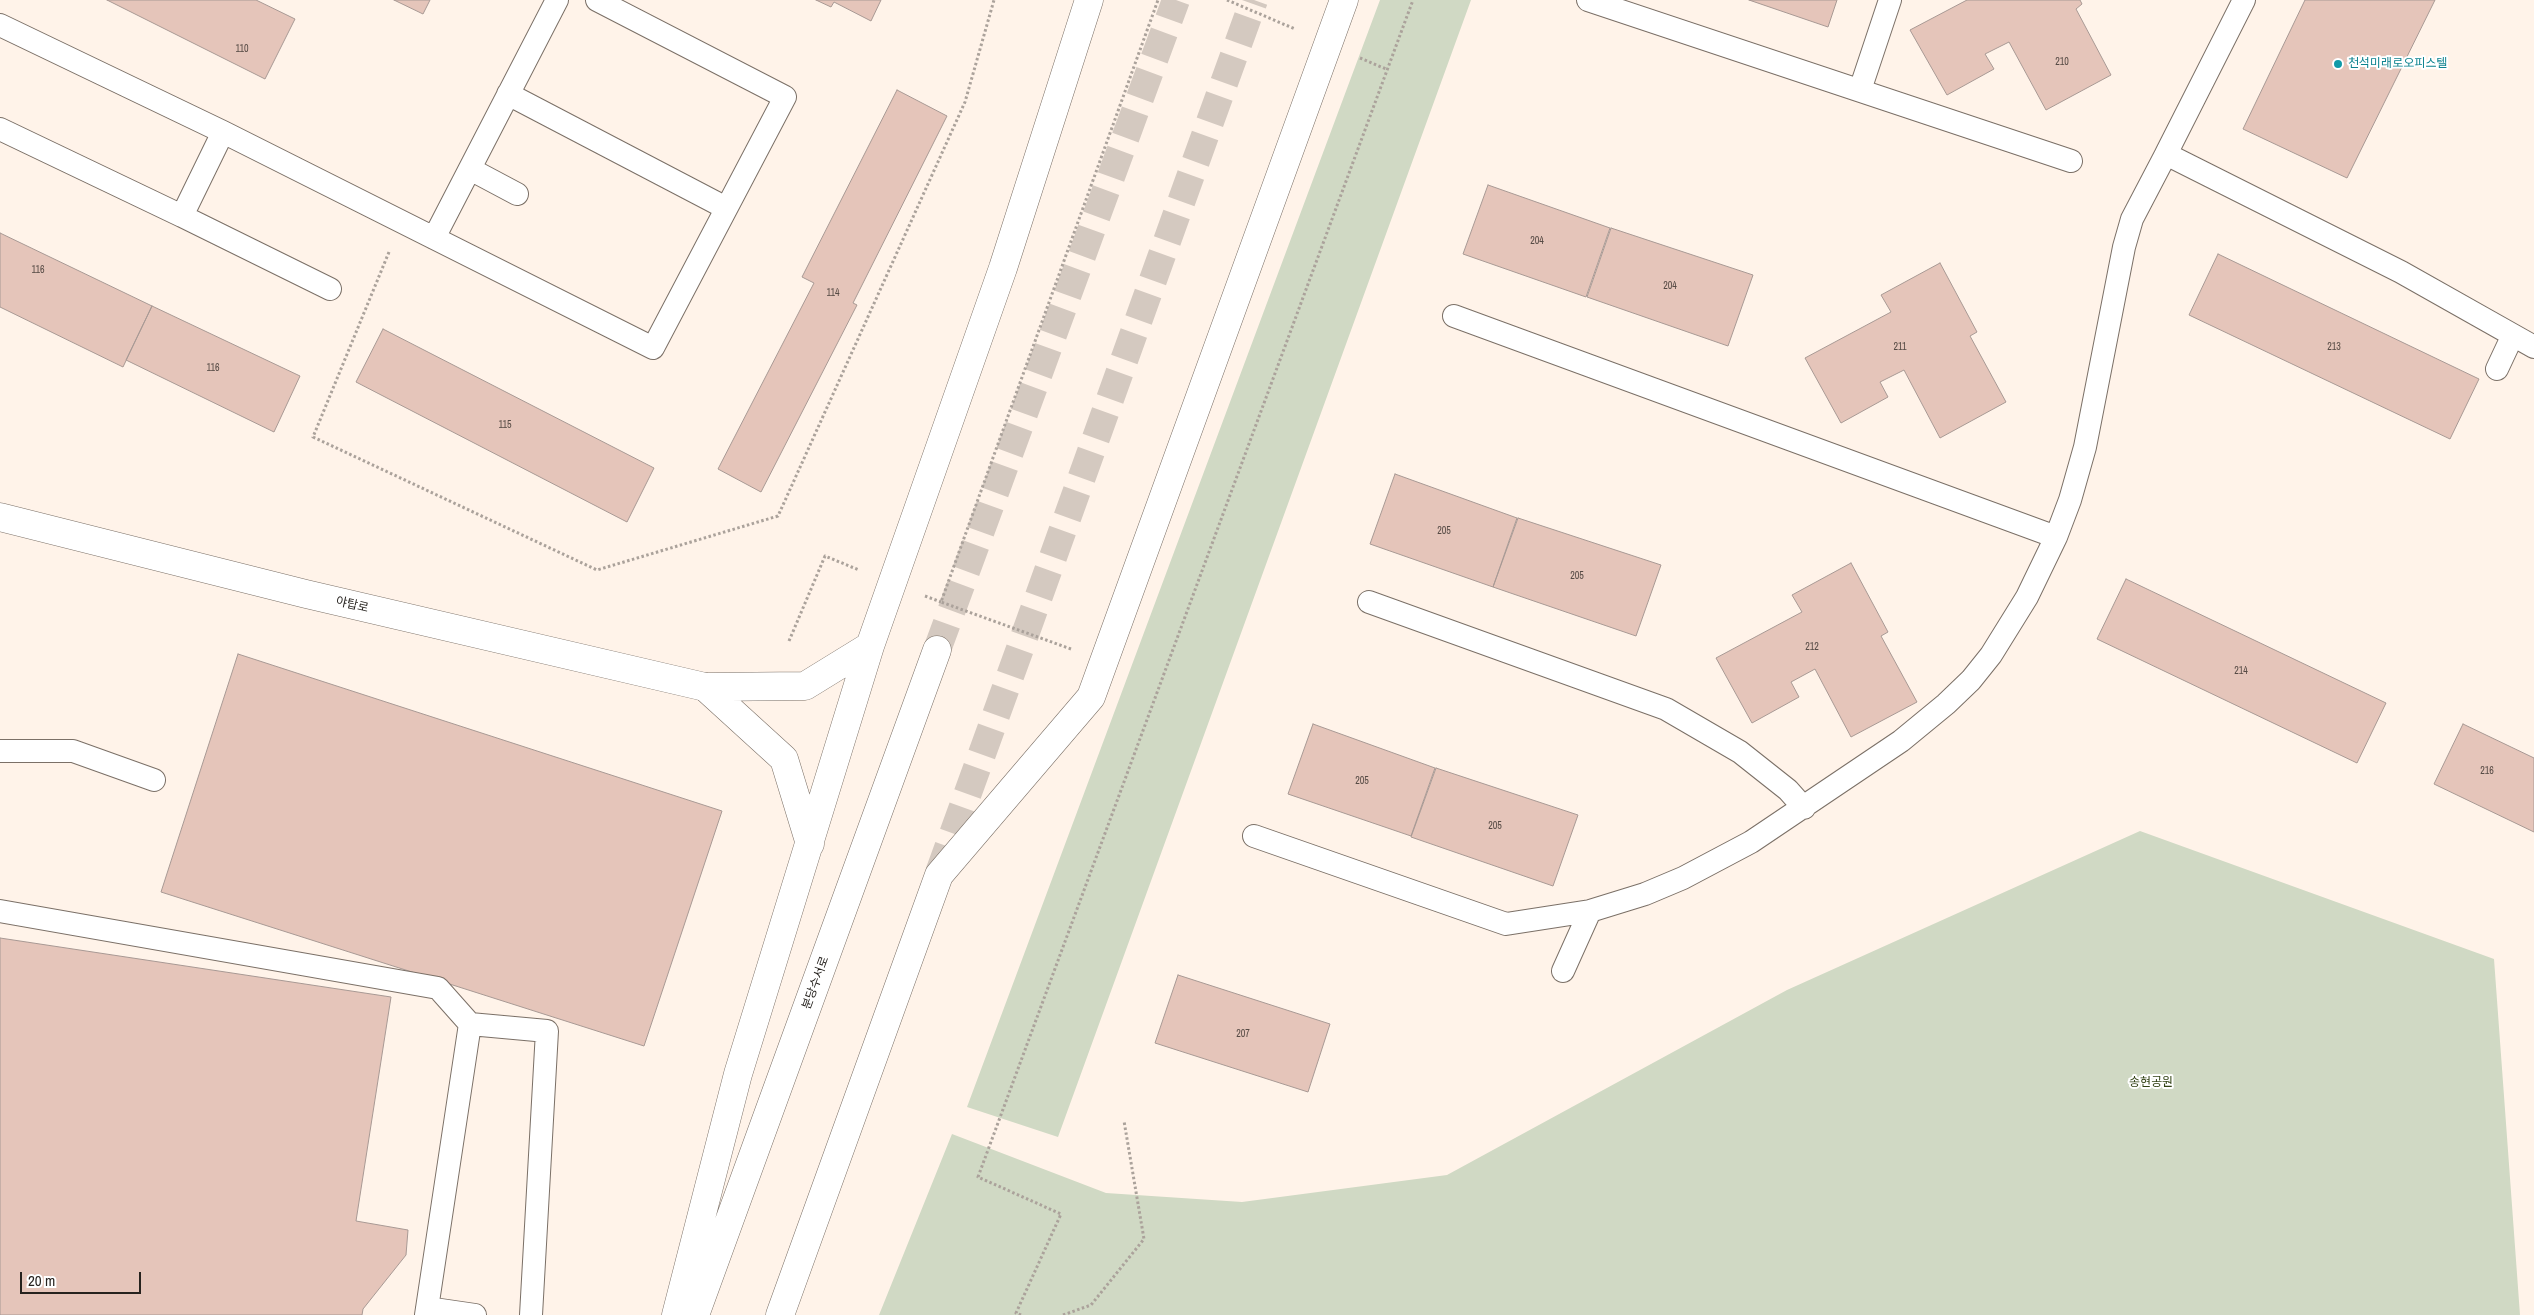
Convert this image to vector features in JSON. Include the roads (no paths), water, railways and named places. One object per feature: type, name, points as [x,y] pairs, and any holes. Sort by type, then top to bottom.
[{"type":"main road","points":[[676,1315],[738,1074],[870,646],[1003,268],[1088,0]]},
{"type":"main road","points":[[780,1315],[939,875],[1091,697],[1344,0]]},
{"type":"main road","name":"야탑로","points":[[0,517],[306,594],[705,687],[805,686],[870,646]]},
{"type":"main road","name":"분당수서로","points":[[695,1315],[937,650]]},
{"type":"main road","points":[[705,687],[784,759],[810,844]]},
{"type":"lane","points":[[434,238],[556,0]]},
{"type":"lane","points":[[0,25],[223,132],[653,348],[785,97],[597,0]]},
{"type":"lane","points":[[1588,0],[2071,161]]},
{"type":"lane","points":[[1860,90],[1890,0]]},
{"type":"lane","points":[[1254,836],[1506,924],[1590,911],[1644,894],[1684,878],[1751,842],[1901,741],[1971,680],[1991,655],[2027,597],[2056,538],[2070,500],[2085,447],[2124,246],[2132,219],[2244,0]]},
{"type":"lane","points":[[508,94],[726,208]]},
{"type":"lane","points":[[0,129],[330,289]]},
{"type":"lane","points":[[182,216],[223,132]]},
{"type":"lane","points":[[2166,154],[2401,272],[2512,337],[2534,347]]},
{"type":"lane","points":[[470,169],[517,194]]},
{"type":"lane","points":[[1454,316],[2056,538]]},
{"type":"lane","points":[[2497,369],[2512,337]]},
{"type":"lane","points":[[1369,602],[1666,709],[1740,752],[1788,790],[1804,808]]},
{"type":"lane","points":[[0,750],[73,751],[154,780]]},
{"type":"lane","points":[[0,911],[438,988],[470,1024],[548,1031],[531,1315]]},
{"type":"lane","points":[[1563,971],[1590,911]]},
{"type":"lane","points":[[470,1024],[427,1312],[475,1315]]},
{"type":"tunnel","points":[[937,650],[1176,0]]},
{"type":"tunnel","points":[[939,873],[1254,0]]},
{"type":"place","name":"천석미래로오피스텔","points":[[2338,64]]},
{"type":"park label","name":"송현공원","points":[[2151,1083]]}]
